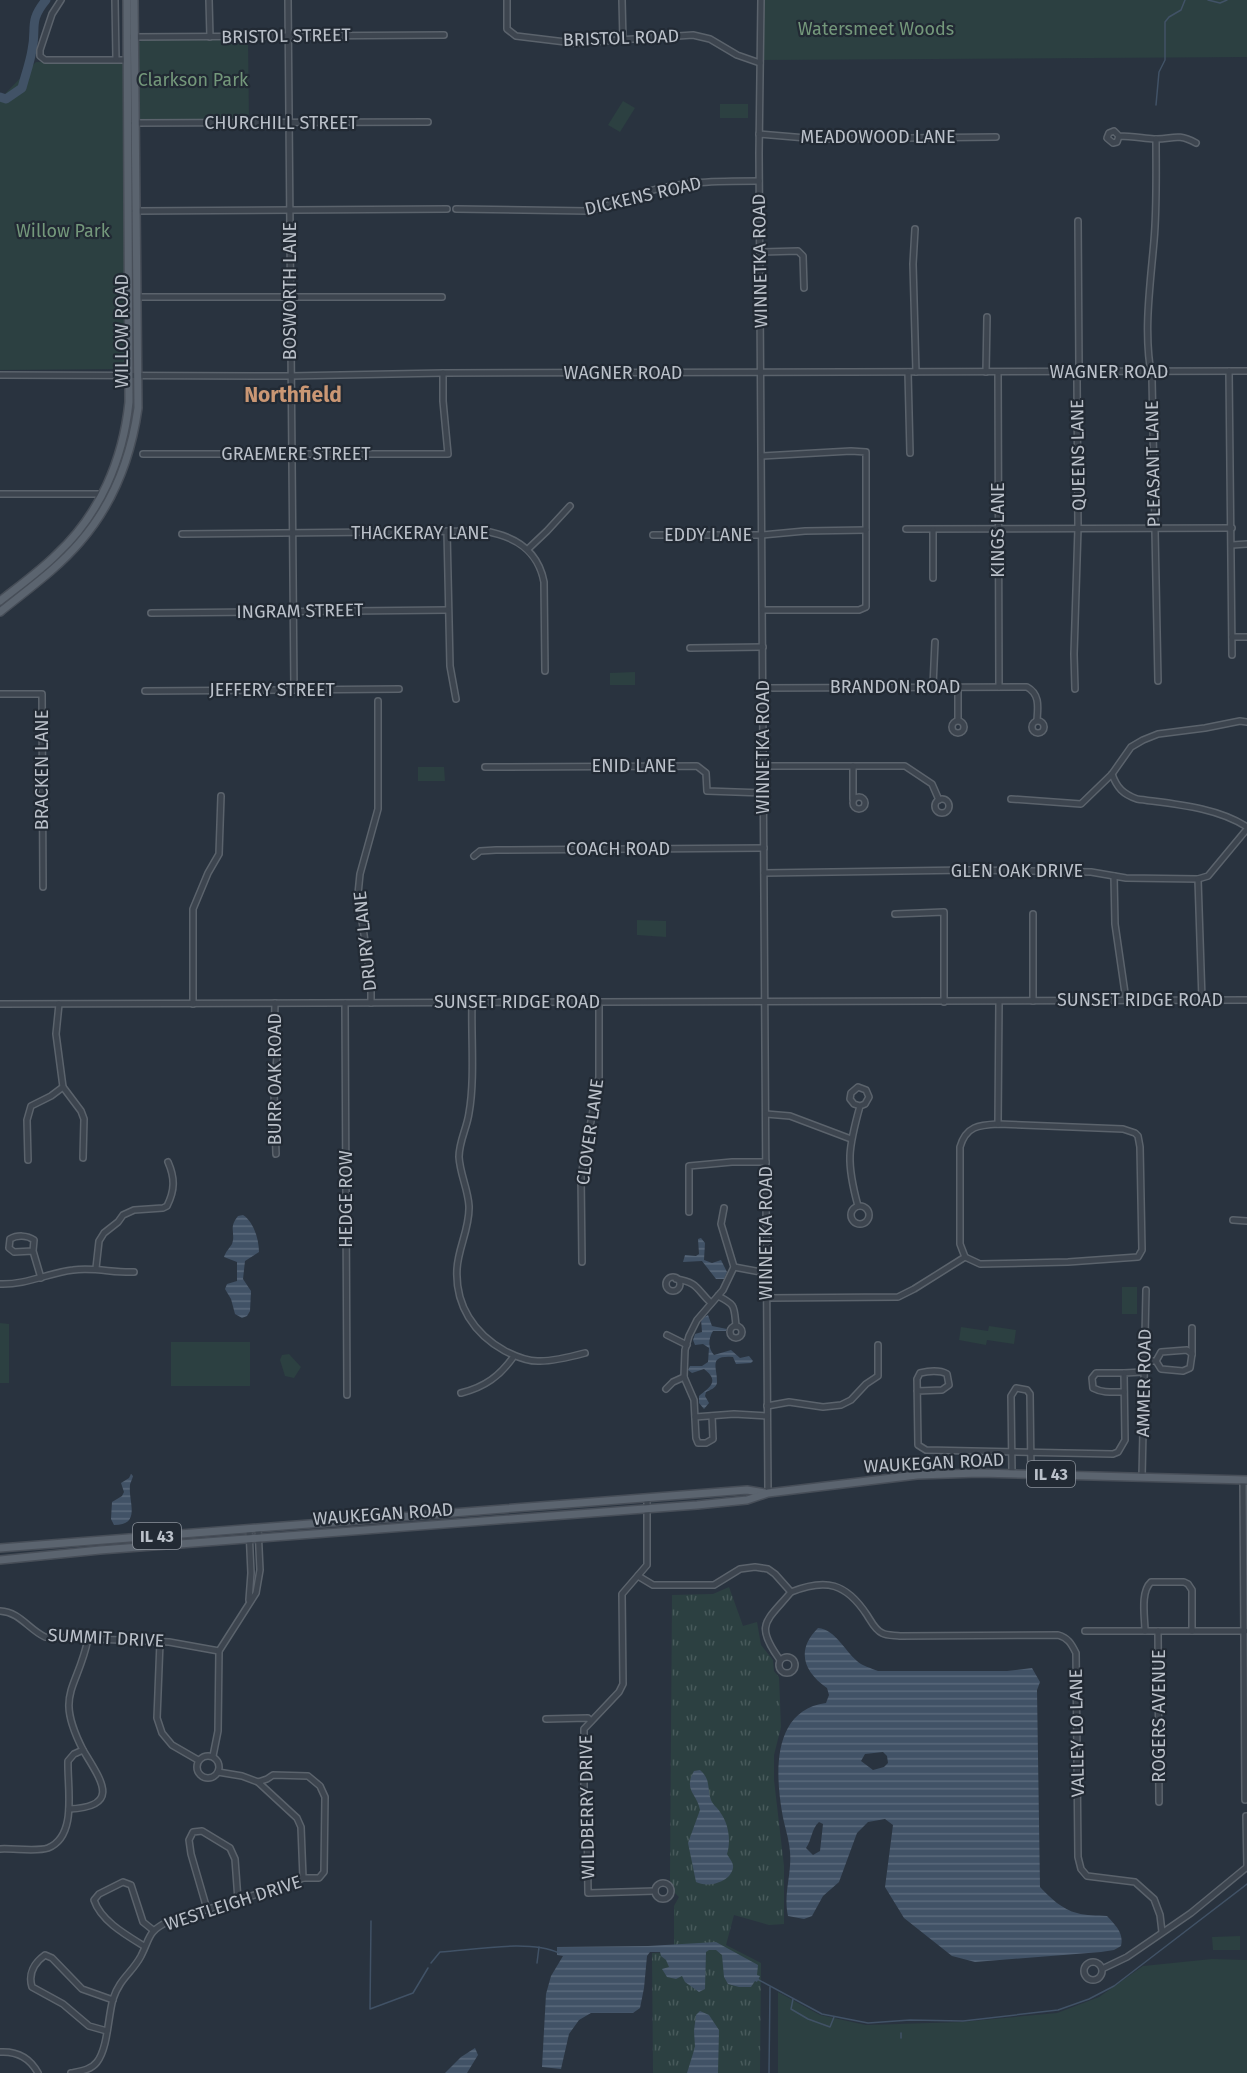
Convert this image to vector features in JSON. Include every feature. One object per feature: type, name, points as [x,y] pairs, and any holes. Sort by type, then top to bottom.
[{"type":"main road","name":"WILLOW ROAD","points":[[0,601],[58,554],[107,495],[121,476],[134,431],[138,408],[137,297],[134,123],[131,37],[127,0]]},
{"type":"main road","name":"WILLOW ROAD","points":[[0,612],[80,543],[107,495],[120,452],[127,418],[129,376],[128,60],[134,0]]},
{"type":"main road","name":"WAUKEGAN ROAD","points":[[0,1560],[747,1500],[768,1493],[917,1475],[1031,1473],[1245,1480]]},
{"type":"main road","name":"WAUKEGAN ROAD","points":[[0,1548],[747,1490],[768,1493]]},
{"type":"main road","points":[[377,1519],[378,1529]]},
{"type":"street","points":[[61,0],[52,14],[40,56],[45,60],[128,60]]},
{"type":"street","points":[[115,0],[116,59]]},
{"type":"street","points":[[209,0],[210,37]]},
{"type":"street","name":"BOSWORTH LANE","points":[[288,0],[294,690]]},
{"type":"street","name":"BRISTOL ROAD","points":[[507,0],[507,29],[516,36],[574,43],[693,35],[710,39],[737,55],[760,63]]},
{"type":"street","points":[[622,0],[623,41]]},
{"type":"street","name":"WINNETKA ROAD","points":[[761,0],[759,181],[768,1493]]},
{"type":"street","name":"BRISTOL STREET","points":[[131,37],[444,35]]},
{"type":"street","name":"CHURCHILL STREET","points":[[134,123],[428,122]]},
{"type":"street","name":"MEADOWOOD LANE","points":[[759,134],[818,139],[996,137]]},
{"type":"street","points":[[1119,136],[1143,136],[1156,139],[1181,136],[1196,143]]},
{"type":"street","name":"PLEASANT LANE","points":[[1156,139],[1154,239],[1147,315],[1151,372],[1158,681]]},
{"type":"street","name":"DICKENS ROAD","points":[[456,209],[588,211],[642,193],[696,182],[759,181]]},
{"type":"street","points":[[135,211],[447,209]]},
{"type":"street","name":"QUEENS LANE","points":[[1075,689],[1078,528],[1078,222]]},
{"type":"street","points":[[915,229],[913,264],[916,372]]},
{"type":"street","points":[[760,252],[798,250],[803,256],[804,288]]},
{"type":"street","points":[[137,297],[442,297]]},
{"type":"street","points":[[986,372],[987,316]]},
{"type":"street","points":[[1229,371],[1232,655]]},
{"type":"street","name":"WAGNER ROAD","points":[[0,375],[290,376],[443,373],[1247,371]]},
{"type":"street","points":[[908,372],[910,453]]},
{"type":"street","name":"KINGS LANE","points":[[998,372],[999,687]]},
{"type":"street","name":"GRAEMERE STREET","points":[[143,454],[448,454],[443,373]]},
{"type":"street","points":[[762,456],[866,452],[866,607],[859,610],[763,610]]},
{"type":"street","points":[[0,494],[107,495]]},
{"type":"street","points":[[545,670],[544,582],[537,559],[528,549],[570,506]]},
{"type":"street","points":[[906,529],[1232,528]]},
{"type":"street","name":"EDDY LANE","points":[[653,535],[762,535],[796,531],[866,530]]},
{"type":"street","points":[[933,530],[933,578]]},
{"type":"street","points":[[447,531],[450,666],[456,699]]},
{"type":"street","name":"THACKERAY LANE","points":[[182,534],[484,531],[513,538],[528,549]]},
{"type":"street","points":[[1232,545],[1247,544]]},
{"type":"street","name":"INGRAM STREET","points":[[151,613],[448,610]]},
{"type":"street","points":[[1232,637],[1247,637]]},
{"type":"street","points":[[933,686],[935,642]]},
{"type":"street","points":[[690,648],[763,647]]},
{"type":"street","points":[[958,687],[958,720]]},
{"type":"street","name":"BRANDON ROAD","points":[[763,688],[1027,687],[1035,693],[1037,698],[1037,720]]},
{"type":"street","name":"JEFFERY STREET","points":[[145,691],[399,689]]},
{"type":"street","name":"BRACKEN LANE","points":[[0,694],[42,694],[43,887]]},
{"type":"street","name":"DRURY LANE","points":[[371,1003],[371,982],[358,894],[360,874],[378,810],[378,701]]},
{"type":"street","points":[[1011,798],[1081,804],[1112,774],[1131,747],[1143,740],[1158,734],[1247,722]]},
{"type":"street","points":[[764,766],[905,765],[932,784],[939,800]]},
{"type":"street","name":"ENID LANE","points":[[484,767],[697,766],[706,773],[707,791],[764,793]]},
{"type":"street","points":[[853,766],[854,799]]},
{"type":"street","points":[[1112,774],[1117,787],[1126,795],[1216,813],[1233,818],[1247,828],[1208,876],[1198,879],[1202,1000]]},
{"type":"street","points":[[193,1004],[193,909],[208,873],[219,854],[220,796]]},
{"type":"street","name":"COACH ROAD","points":[[474,856],[480,851],[496,850],[764,848]]},
{"type":"street","name":"GLEN OAK DRIVE","points":[[764,873],[969,870],[1091,872],[1126,878],[1198,879]]},
{"type":"street","points":[[1114,876],[1115,924],[1126,1000]]},
{"type":"street","points":[[895,914],[944,912],[944,1002]]},
{"type":"street","name":"SUNSET RIDGE ROAD","points":[[1033,914],[1033,1001]]},
{"type":"street","name":"SUNSET RIDGE ROAD","points":[[0,1004],[1247,1000]]},
{"type":"street","name":"CLOVER LANE","points":[[582,1262],[580,1176],[599,1077],[599,1002]]},
{"type":"street","points":[[998,1124],[999,1002]]},
{"type":"street","name":"HEDGE ROW","points":[[345,1003],[347,1395]]},
{"type":"street","points":[[472,1003],[469,1114],[460,1143],[459,1158],[469,1207],[468,1221],[458,1258],[458,1286],[465,1312],[473,1325],[490,1343],[514,1356],[538,1362],[585,1353]]},
{"type":"street","points":[[59,1004],[56,1034],[63,1087],[81,1111],[84,1119],[83,1158]]},
{"type":"street","name":"BURR OAK ROAD","points":[[275,1004],[274,1041],[278,1056],[274,1093],[276,1154]]},
{"type":"street","points":[[28,1160],[27,1120],[31,1106],[63,1087]]},
{"type":"street","points":[[858,1206],[849,1162],[851,1139],[860,1106]]},
{"type":"street","points":[[765,1114],[790,1116],[851,1139]]},
{"type":"street","points":[[998,1124],[1131,1130],[1138,1136],[1142,1250],[1138,1257],[1068,1262],[980,1264],[965,1257],[960,1244],[960,1147],[969,1130],[980,1125],[998,1124]]},
{"type":"street","points":[[96,1269],[99,1241],[123,1215],[134,1210],[167,1206],[174,1188],[168,1162]]},
{"type":"street","points":[[688,1212],[689,1166],[766,1162]]},
{"type":"street","points":[[712,1416],[713,1439],[706,1443],[698,1443],[694,1401],[684,1377],[687,1345],[697,1320],[723,1290],[734,1267],[721,1224],[724,1208]]},
{"type":"street","points":[[1233,1220],[1247,1221]]},
{"type":"street","points":[[33,1251],[14,1252],[9,1248],[10,1239],[31,1238],[35,1242],[33,1251],[41,1278]]},
{"type":"street","points":[[766,1298],[898,1297],[965,1257]]},
{"type":"street","points":[[734,1267],[766,1273]]},
{"type":"street","points":[[0,1284],[18,1283],[71,1270],[134,1272]]},
{"type":"street","points":[[676,1279],[690,1281],[696,1285],[711,1303]]},
{"type":"street","name":"AMMER ROAD","points":[[1142,1477],[1146,1290]]},
{"type":"street","points":[[718,1296],[735,1308],[736,1326]]},
{"type":"street","points":[[1156,1361],[1161,1369],[1183,1371],[1190,1368],[1192,1328]]},
{"type":"street","points":[[667,1335],[687,1345]]},
{"type":"street","points":[[767,1406],[789,1402],[824,1407],[846,1403],[878,1376],[878,1345]]},
{"type":"street","points":[[1156,1361],[1161,1352],[1186,1350],[1192,1354]]},
{"type":"street","points":[[460,1393],[491,1382],[505,1369],[514,1356]]},
{"type":"street","points":[[1143,1361],[1156,1361]]},
{"type":"street","points":[[917,1391],[942,1390],[949,1385],[947,1374],[943,1372],[920,1373],[917,1379],[917,1391],[917,1428],[920,1448],[933,1451],[1118,1452],[1125,1440],[1124,1373]]},
{"type":"street","points":[[1124,1392],[1096,1390],[1093,1388],[1092,1378],[1096,1373],[1143,1372]]},
{"type":"street","points":[[666,1389],[673,1382],[684,1377]]},
{"type":"street","points":[[1012,1473],[1011,1396],[1016,1388],[1027,1390],[1030,1394],[1031,1473]]},
{"type":"street","points":[[695,1417],[767,1416]]},
{"type":"street","points":[[1245,1480],[1245,1800]]},
{"type":"street","name":"WILDBERRY DRIVE","points":[[647,1499],[647,1565],[622,1594],[622,1687],[583,1732],[584,1806],[587,1812],[588,1893],[655,1892]]},
{"type":"street","points":[[213,1756],[218,1731],[219,1651],[256,1593],[260,1570],[258,1528]]},
{"type":"street","points":[[249,1529],[251,1573],[249,1604]]},
{"type":"street","points":[[638,1576],[653,1585],[714,1585],[740,1569],[755,1567],[768,1569],[791,1592],[768,1620],[764,1629],[767,1641],[780,1660]]},
{"type":"street","points":[[1145,1631],[1147,1585],[1151,1582],[1184,1582],[1192,1590],[1192,1631]]},
{"type":"street","name":"VALLEY LO LANE","points":[[791,1592],[824,1583],[841,1588],[856,1600],[873,1625],[884,1634],[900,1636],[1058,1635],[1065,1637],[1076,1653],[1078,1857],[1081,1869],[1087,1876],[1135,1882],[1154,1899],[1160,1915],[1162,1932]]},
{"type":"street","name":"SUMMIT DRIVE","points":[[0,1611],[19,1617],[36,1633],[45,1636],[184,1644],[219,1651]]},
{"type":"street","points":[[1085,1631],[1245,1631]]},
{"type":"street","name":"ROGERS AVENUE","points":[[1158,1631],[1159,1802]]},
{"type":"street","points":[[69,1809],[86,1808],[98,1803],[104,1788],[74,1732],[68,1705],[70,1690],[85,1656],[88,1638]]},
{"type":"street","points":[[159,1642],[157,1718],[162,1733],[172,1745],[198,1760],[206,1755],[213,1756],[219,1763],[218,1772]]},
{"type":"street","points":[[546,1719],[588,1718],[591,1721]]},
{"type":"street","points":[[0,1849],[46,1849],[64,1835],[69,1809],[68,1761],[74,1754],[83,1750]]},
{"type":"street","name":"WESTLEIGH DRIVE","points":[[71,2073],[90,2068],[98,2061],[119,1983],[141,1955],[153,1930],[169,1921],[284,1886],[303,1878],[319,1878],[324,1872],[325,1797],[322,1788],[315,1780],[308,1776],[273,1775],[258,1782],[242,1776],[218,1772],[212,1778],[203,1777],[197,1771],[198,1760]]},
{"type":"street","points":[[258,1782],[297,1818],[301,1827],[303,1878]]},
{"type":"street","points":[[1102,1969],[1127,1957],[1191,1913],[1247,1868],[1246,1816]]},
{"type":"street","points":[[207,1909],[189,1840],[193,1832],[202,1831],[230,1848],[235,1859],[238,1900]]},
{"type":"street","points":[[144,1946],[116,1928],[97,1909],[94,1900],[99,1894],[123,1882],[131,1885],[143,1922],[153,1930]]},
{"type":"street","points":[[107,2031],[89,2026],[63,2004],[41,1994],[32,1987],[30,1979],[34,1967],[45,1955],[52,1958],[82,1989],[113,2000]]},
{"type":"street","points":[[0,2052],[17,2052],[30,2061],[38,2073]]},
{"type":"green space","name":"Watersmeet Woods","points":[[764,0],[1247,0],[1247,57],[764,60]]},
{"type":"green space","name":"Clarkson Park","points":[[248,39],[249,122],[142,120],[138,118],[137,46],[139,42],[144,40]]},
{"type":"green space","name":"Willow Park","points":[[36,62],[126,63],[125,369],[0,370],[0,99]]},
{"type":"green space","points":[[623,101],[635,108],[620,132],[608,125]]},
{"type":"green space","points":[[720,104],[748,104],[748,118],[720,118]]},
{"type":"green space","points":[[635,672],[635,685],[610,685],[610,673]]},
{"type":"green space","points":[[418,767],[444,767],[445,781],[418,781]]},
{"type":"green space","points":[[637,920],[666,921],[666,937],[637,935]]},
{"type":"green space","points":[[1122,1287],[1137,1287],[1137,1314],[1122,1314]]},
{"type":"green space","points":[[0,1323],[9,1324],[9,1383],[0,1383]]},
{"type":"green space","points":[[989,1326],[1016,1330],[1014,1344],[987,1340],[986,1345],[959,1340],[961,1327],[988,1331]]},
{"type":"green space","points":[[171,1342],[250,1342],[250,1386],[171,1386]]},
{"type":"green space","points":[[289,1354],[301,1367],[294,1378],[285,1376],[280,1360],[282,1355]]},
{"type":"green space","points":[[729,1587],[743,1626],[757,1622],[761,1645],[773,1660],[774,1671],[779,1677],[781,1727],[774,1755],[774,1780],[784,1866],[784,1924],[769,1925],[734,1915],[726,1945],[761,1963],[760,2073],[653,2073],[652,1953],[674,1952],[674,1906],[679,1897],[674,1892],[670,1880],[672,1595],[713,1594]]},
{"type":"green space","points":[[1240,1936],[1240,1950],[1213,1950],[1212,1937]]},
{"type":"green space","points":[[1212,1959],[1247,1960],[1247,2073],[778,2073],[778,1992],[820,2015],[866,2025],[961,2022],[1057,2013],[1099,1997],[1143,1966]]},
{"type":"water","points":[[243,1215],[255,1232],[259,1252],[245,1261],[243,1279],[251,1291],[250,1311],[242,1318],[235,1314],[231,1299],[225,1289],[227,1284],[237,1281],[237,1262],[224,1257],[232,1244],[235,1220],[238,1216]]},
{"type":"water","points":[[701,1238],[705,1243],[704,1260],[712,1263],[721,1260],[727,1272],[724,1279],[716,1279],[702,1261],[683,1262],[685,1255],[699,1254],[698,1239]]},
{"type":"water","points":[[708,1315],[712,1326],[727,1329],[726,1331],[713,1331],[711,1334],[710,1346],[714,1355],[731,1350],[740,1358],[749,1356],[753,1361],[736,1364],[733,1357],[717,1360],[717,1383],[714,1388],[706,1392],[705,1396],[709,1403],[704,1409],[699,1403],[699,1396],[710,1387],[712,1377],[704,1369],[692,1373],[688,1370],[690,1366],[702,1366],[708,1362],[709,1348],[703,1344],[695,1345],[693,1340],[695,1334],[702,1332],[701,1319]]},
{"type":"water","points":[[131,1474],[133,1476],[130,1485],[131,1517],[123,1524],[114,1525],[111,1519],[112,1502],[122,1496],[124,1492],[121,1483]]},
{"type":"water","points":[[818,1628],[830,1632],[859,1663],[878,1671],[1007,1671],[1032,1668],[1040,1682],[1037,1690],[1040,1887],[1067,1909],[1084,1915],[1107,1916],[1120,1933],[1121,1946],[1114,1950],[1101,1952],[975,1962],[952,1956],[904,1918],[885,1887],[893,1825],[885,1819],[868,1822],[857,1833],[839,1882],[823,1896],[812,1916],[804,1919],[788,1916],[786,1900],[790,1852],[780,1796],[779,1761],[787,1730],[796,1717],[809,1708],[826,1703],[829,1695],[827,1688],[812,1675],[805,1660],[807,1644]],"holes":[[[883,1752],[887,1756],[888,1763],[884,1767],[873,1770],[861,1761],[865,1754]],[[819,1822],[823,1824],[820,1851],[813,1855],[806,1848]]]},
{"type":"water","points":[[700,1770],[707,1781],[711,1800],[727,1827],[729,1838],[727,1854],[733,1866],[728,1877],[712,1884],[696,1882],[688,1843],[700,1810],[690,1783],[694,1771]]},
{"type":"water","points":[[716,1942],[758,1965],[757,1975],[760,1976],[757,1982],[755,1981],[751,1987],[728,1984],[724,1977],[722,1955],[716,1950],[709,1950],[706,1952],[705,1989],[699,1992],[685,1982],[682,1976],[676,1979],[667,1977],[662,1969],[669,1967],[666,1960],[660,1952],[650,1952],[647,1956],[640,2008],[633,2013],[591,2013],[579,2020],[569,2034],[561,2069],[542,2067],[546,1994],[551,1976],[563,1956],[557,1955],[557,1947],[648,1946]]},
{"type":"water","points":[[700,2011],[709,2015],[719,2030],[718,2073],[687,2073],[695,2047],[696,2015]]},
{"type":"water","points":[[475,2048],[478,2055],[467,2073],[445,2073],[461,2057]]},
{"type":"waterway","points":[[0,97],[6,99],[22,88],[31,55],[35,19],[46,0]]},
{"type":"waterway","points":[[1156,105],[1159,72],[1165,60],[1165,22],[1181,10],[1185,0]]},
{"type":"waterway","points":[[1208,0],[1220,3],[1227,0]]},
{"type":"waterway","points":[[757,1979],[822,2014],[868,2023],[910,2020],[963,2021],[1058,2010],[1089,1999],[1114,1986],[1247,1884]]},
{"type":"waterway","points":[[371,1921],[370,2009],[413,1993],[428,1968]]},
{"type":"waterway","points":[[431,1963],[440,1952],[485,1948],[533,1947],[559,1953]]},
{"type":"waterway","points":[[537,1963],[539,1947]]},
{"type":"waterway","points":[[769,2073],[770,1987]]},
{"type":"waterway","points":[[793,1999],[791,2009],[808,2019],[830,2027],[834,2017]]},
{"type":"waterway","points":[[901,2033],[901,2038]]},
{"type":"district","name":"Northfield","points":[[293,395]]}]
